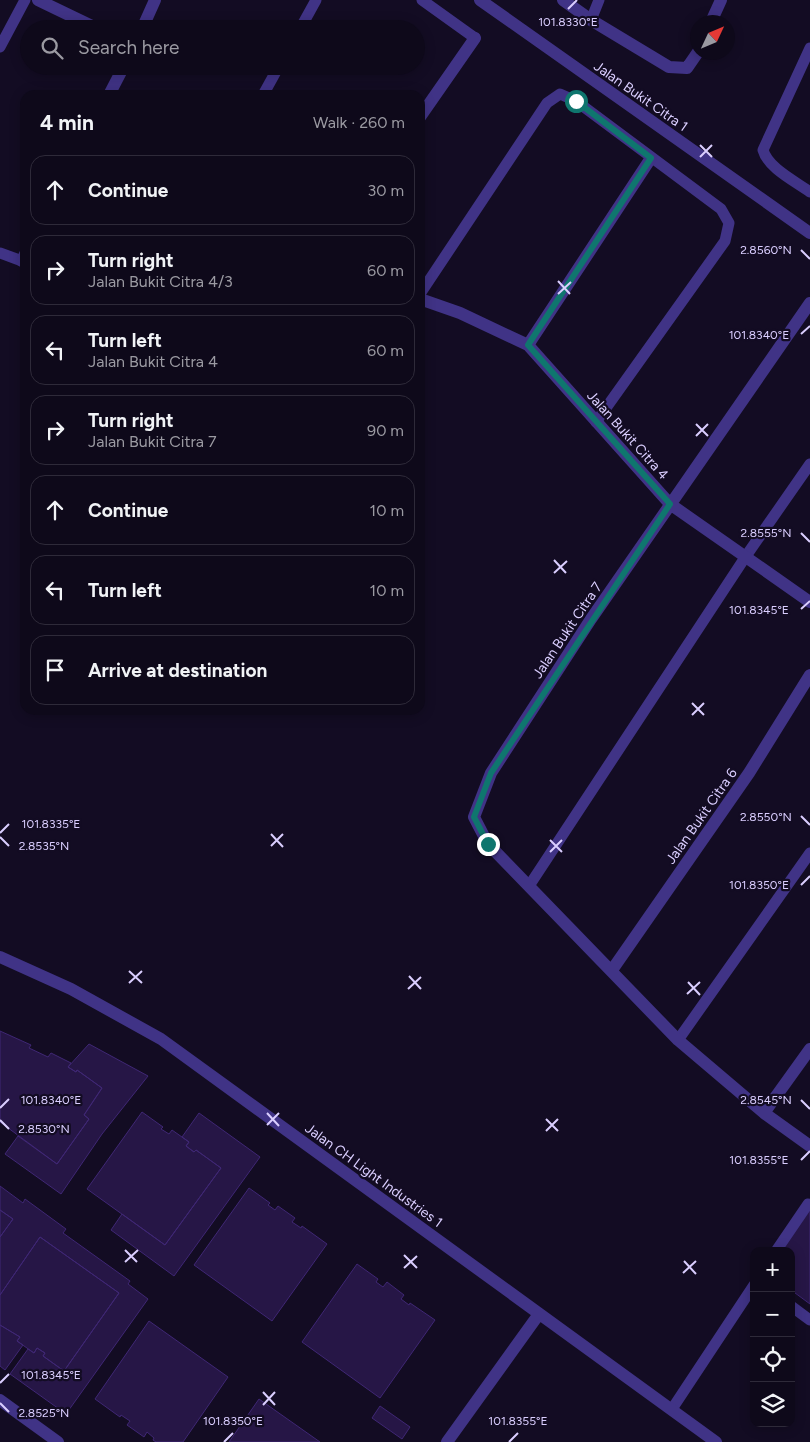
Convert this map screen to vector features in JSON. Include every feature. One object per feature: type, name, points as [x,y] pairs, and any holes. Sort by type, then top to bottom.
[{"type":"street","points":[[38,0],[79,20]]},
{"type":"street","points":[[146,20],[155,0]]},
{"type":"street","name":"Jalan Bukit Citra 1","points":[[480,0],[810,233]]},
{"type":"street","points":[[563,0],[591,20],[669,67],[687,68],[692,60]]},
{"type":"street","points":[[714,15],[721,0]]},
{"type":"street","points":[[425,110],[475,38]]},
{"type":"street","points":[[111,90],[119,75]]},
{"type":"street","points":[[528,345],[651,158]]},
{"type":"street","name":"Jalan Bukit Citra 4","points":[[425,301],[460,313],[528,345],[670,504],[810,602]]},
{"type":"street","name":"Jalan Bukit Citra 7","points":[[810,303],[670,504],[491,773],[474,817],[488,844],[678,1040],[764,1113],[810,1146]]},
{"type":"street","name":"Jalan Bukit Citra 6","points":[[612,970],[749,773],[810,675]]},
{"type":"street","name":"Jalan CH Light Industries 1","points":[[0,957],[71,989],[161,1039],[716,1442]]},
{"type":"street","points":[[764,1113],[810,1049]]},
{"type":"street","points":[[446,1442],[539,1314]]},
{"type":"street","points":[[0,1400],[58,1442]]},
{"type":"lane","points":[[0,46],[25,0]]},
{"type":"lane","points":[[305,20],[316,0]]},
{"type":"lane","points":[[422,0],[475,38]]},
{"type":"lane","points":[[591,20],[600,0]]},
{"type":"lane","points":[[810,48],[763,150],[765,157],[772,165],[810,192]]},
{"type":"lane","points":[[265,90],[274,75]]},
{"type":"lane","points":[[425,286],[547,103],[560,94],[576,101],[721,209],[729,223],[725,241],[596,422]]},
{"type":"lane","points":[[0,253],[20,256]]},
{"type":"lane","points":[[529,886],[746,556],[810,464]]},
{"type":"lane","points":[[678,1040],[810,853]]},
{"type":"lane","points":[[779,1247],[808,1204]]},
{"type":"lane","points":[[672,1409],[750,1291]]},
{"type":"lane","points":[[795,1309],[810,1320]]},
{"type":"building","points":[[0,1031],[31,1045],[29,1048],[48,1057],[51,1053],[71,1063],[68,1067],[76,1072],[77,1070],[102,1088],[84,1115],[89,1119],[57,1164],[0,1122]]},
{"type":"building","points":[[89,1044],[148,1076],[102,1134],[61,1194],[5,1154],[18,1136],[57,1164],[89,1119],[84,1115],[102,1088],[77,1070],[76,1072],[68,1067]]},
{"type":"building","points":[[142,1112],[163,1127],[161,1129],[169,1134],[172,1130],[189,1142],[186,1146],[194,1152],[196,1150],[221,1168],[165,1245],[87,1189]]},
{"type":"building","points":[[199,1113],[260,1157],[174,1276],[111,1230],[122,1214],[165,1245],[221,1168],[196,1150],[194,1152],[186,1146],[189,1142],[182,1137]]},
{"type":"building","points":[[0,1186],[23,1203],[25,1199],[66,1229],[63,1233],[130,1281],[128,1284],[148,1299],[66,1414],[10,1374],[28,1349],[34,1353],[37,1348],[45,1353],[43,1356],[64,1371],[119,1293],[40,1237],[0,1295],[0,1237],[13,1219],[0,1210]]},
{"type":"building","points":[[249,1188],[270,1203],[268,1205],[275,1210],[278,1206],[295,1218],[292,1222],[301,1228],[302,1226],[327,1244],[272,1321],[194,1265]]},
{"type":"building","points":[[810,1209],[810,1304],[795,1293],[795,1247],[783,1247]]},
{"type":"building","points":[[0,1210],[13,1219],[0,1237]]},
{"type":"building","points":[[40,1237],[119,1293],[64,1371],[43,1356],[45,1353],[37,1348],[34,1353],[17,1341],[20,1337],[0,1325],[0,1295]]},
{"type":"building","points":[[357,1264],[378,1279],[376,1282],[383,1287],[387,1282],[404,1295],[401,1299],[435,1320],[380,1398],[302,1342]]},
{"type":"building","points":[[149,1321],[228,1377],[183,1442],[156,1442],[147,1432],[144,1437],[127,1425],[130,1421],[121,1415],[120,1417],[95,1399]]},
{"type":"building","points":[[0,1325],[20,1337],[17,1341],[23,1345],[5,1370],[0,1366]]},
{"type":"building","points":[[259,1399],[320,1442],[229,1442]]},
{"type":"building","points":[[380,1406],[410,1427],[402,1439],[372,1418]]},
{"type":"route","points":[[488,844],[474,817],[491,773],[591,619],[670,504],[528,345],[651,158],[576,101]]}]
